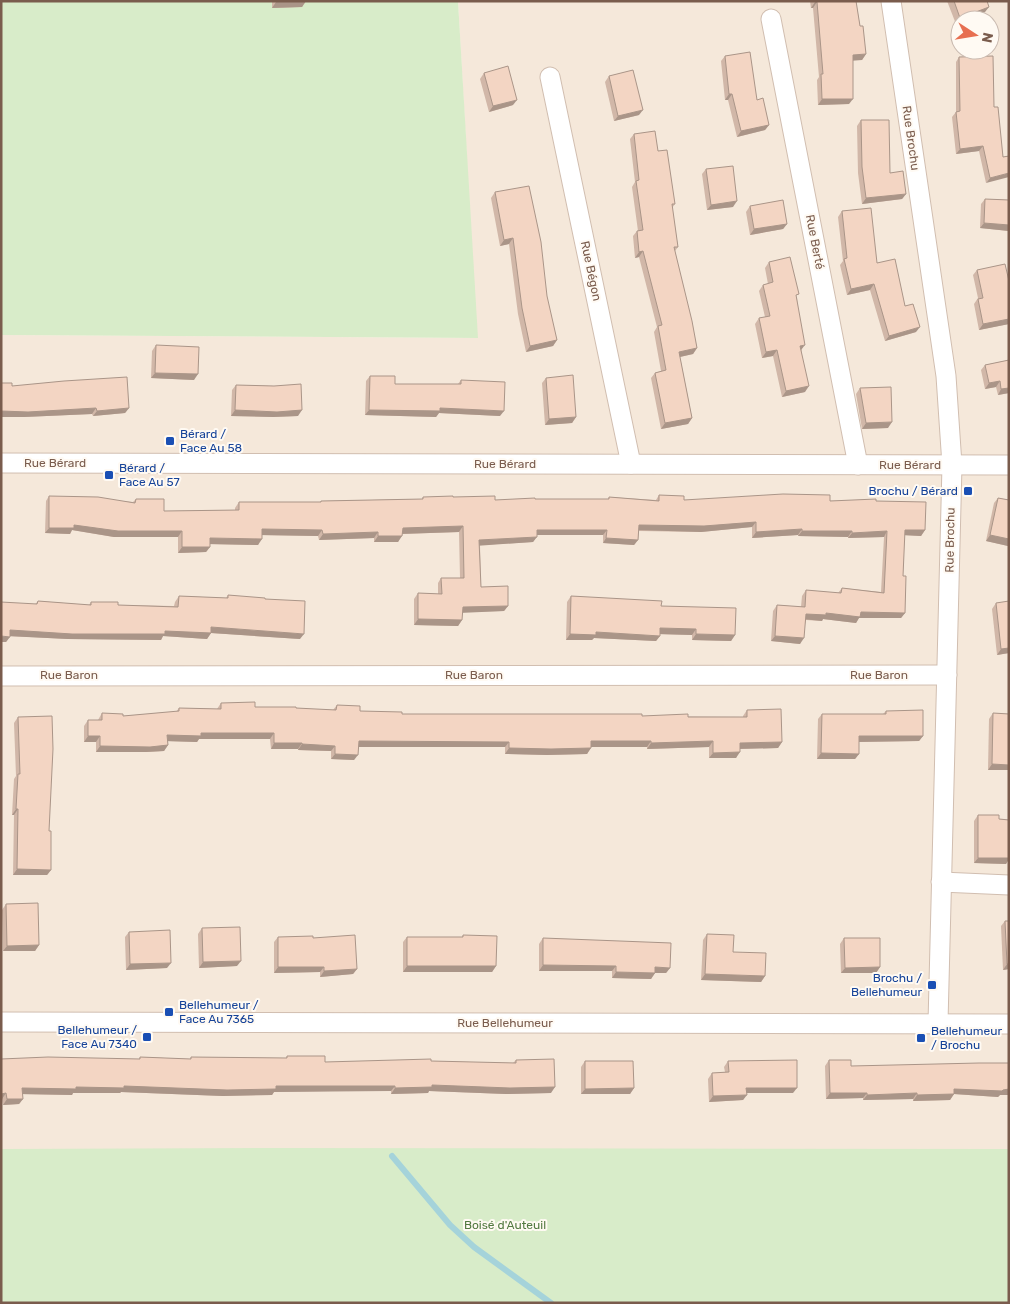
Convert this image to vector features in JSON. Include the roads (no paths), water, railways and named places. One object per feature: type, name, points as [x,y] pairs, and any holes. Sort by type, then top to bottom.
[{"type":"street","name":"Rue Brochu","points":[[891,1],[946,376],[952,465],[938,1023]]},
{"type":"street","name":"Rue Berté","points":[[771,19],[858,464]]},
{"type":"street","name":"Rue Bégon","points":[[550,77],[631,464]]},
{"type":"street","name":"Rue Bérard","points":[[1,463],[1009,465]]},
{"type":"street","name":"Rue Baron","points":[[1,676],[947,675]]},
{"type":"street","points":[[941,882],[1009,885]]},
{"type":"street","name":"Rue Bellehumeur","points":[[1,1022],[1009,1024]]},
{"type":"waterway","points":[[392,1156],[450,1225],[474,1247],[551,1303]]},
{"type":"place","name":"Bérard / Face Au 58","points":[[170,441]]},
{"type":"place","name":"Bérard / Face Au 57","points":[[109,475]]},
{"type":"place","name":"Brochu / Bérard","points":[[968,491]]},
{"type":"place","name":"Brochu / Bellehumeur","points":[[932,985]]},
{"type":"place","name":"Bellehumeur / Face Au 7365","points":[[169,1012]]},
{"type":"place","name":"Bellehumeur / Face Au 7340","points":[[147,1037]]},
{"type":"place","name":"Bellehumeur / Brochu","points":[[921,1038]]},
{"type":"park label","name":"Boisé d'Auteuil","points":[[505,1225]]}]
